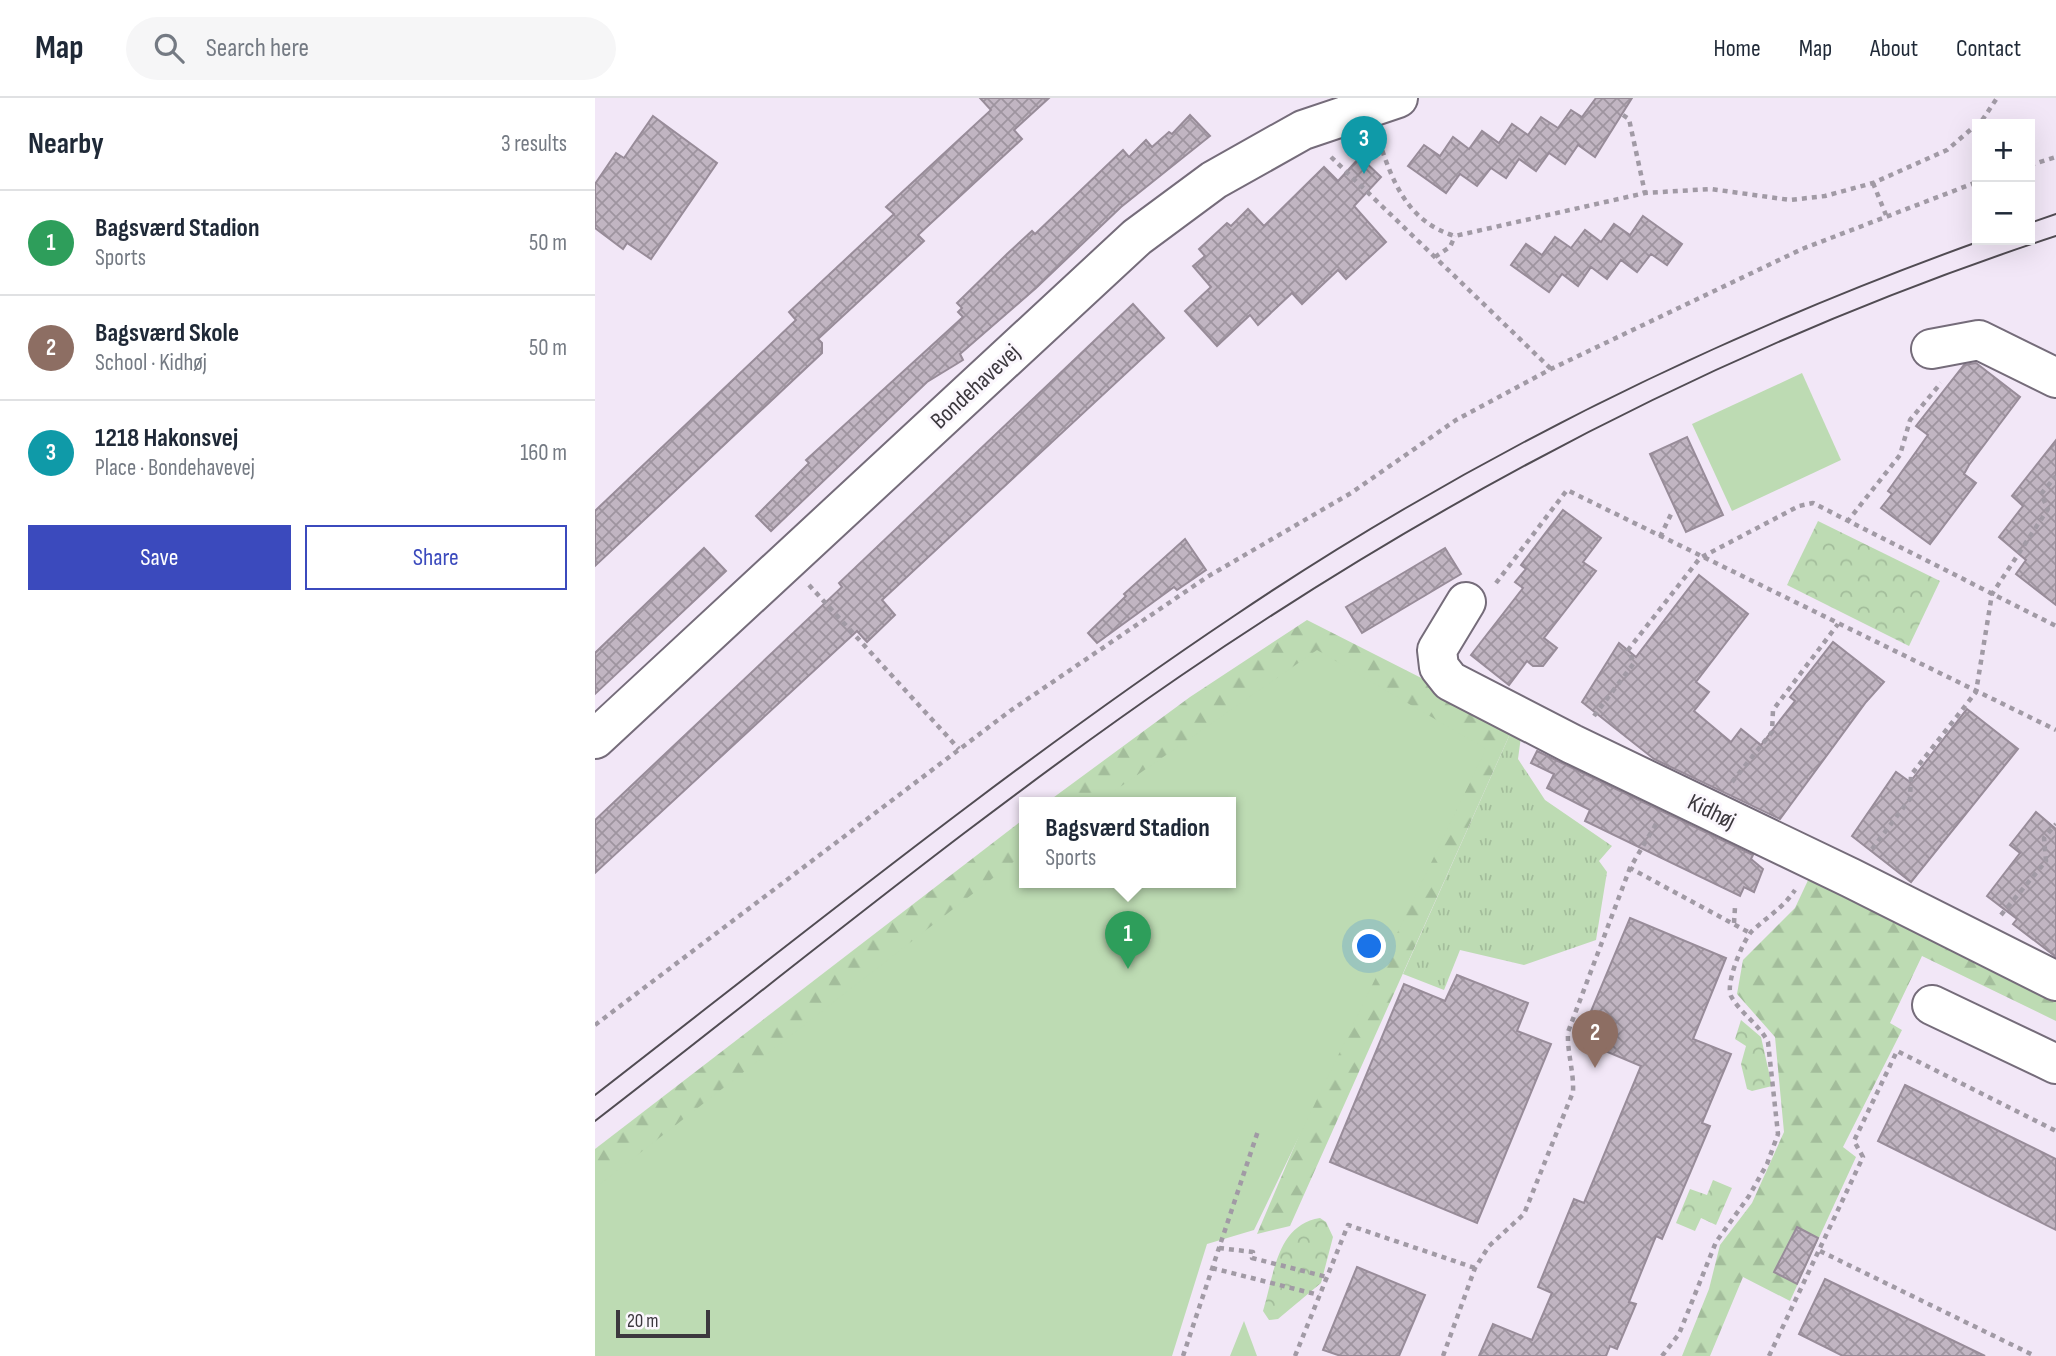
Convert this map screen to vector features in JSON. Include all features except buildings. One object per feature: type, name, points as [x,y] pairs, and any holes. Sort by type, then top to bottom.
[{"type":"street","name":"Bondehavevej","points":[[595,739],[1137,237],[1214,180],[1303,130],[1363,104]]},
{"type":"street","points":[[1938,365],[1979,340],[2056,378]]},
{"type":"street","name":"Kidhøj","points":[[1466,603],[1437,650],[1437,658],[1450,681],[1572,744],[1851,878],[2056,981]]},
{"type":"street","points":[[1932,1005],[2056,1064]]},
{"type":"path","points":[[1363,104],[1394,185],[1402,198],[1436,230],[1455,236],[1645,193],[1711,189],[1790,200],[1825,196],[1873,183],[1947,150],[1983,119],[1997,98]]},
{"type":"path","points":[[1623,115],[1629,119],[1645,193]]},
{"type":"path","points":[[1303,130],[1551,369]]},
{"type":"path","points":[[2035,163],[2056,157]]},
{"type":"path","points":[[1873,183],[1886,215]]},
{"type":"path","points":[[595,1026],[959,749],[1207,577],[1351,493],[1456,420],[1551,369],[1802,249],[1886,215],[1972,185]]},
{"type":"path","points":[[1436,257],[1450,247],[1455,236]]},
{"type":"path","points":[[1847,522],[1900,455],[1910,420],[1938,365]]},
{"type":"path","points":[[1851,878],[1910,799],[1911,775],[1976,692],[1992,594],[2048,509],[2041,494],[2056,476]]},
{"type":"path","points":[[1466,603],[1490,590],[1567,490],[1700,558],[2056,730]]},
{"type":"path","points":[[1572,744],[1634,663],[1628,650],[1700,558],[1799,506],[1814,503],[1847,522],[2056,625]]},
{"type":"path","points":[[1660,537],[1674,510]]},
{"type":"path","points":[[786,562],[959,749]]},
{"type":"path","points":[[1709,810],[1772,732],[1773,710],[1838,624]]},
{"type":"path","points":[[1443,1356],[1475,1268],[1489,1246],[1524,1213],[1573,1092],[1574,1074],[1567,1053],[1568,1032],[1630,868],[1652,834],[1667,789]]},
{"type":"path","points":[[1979,943],[2046,861],[2044,838],[2056,824]]},
{"type":"path","points":[[1662,1356],[1679,1334],[1716,1242],[1749,1196],[1767,1164],[1778,1134],[1768,1042],[1762,1030],[1730,994],[1729,981],[1750,933],[1788,901],[1811,859]]},
{"type":"path","points":[[1630,868],[1750,933]]},
{"type":"path","points":[[1734,923],[1735,907]]},
{"type":"path","points":[[1769,1356],[1821,1251],[1863,1157],[1854,1141],[1897,1051],[2056,1131]]},
{"type":"path","points":[[1183,1356],[1258,1131]]},
{"type":"path","points":[[1295,1356],[1348,1225],[1475,1268]]},
{"type":"path","points":[[1219,1248],[1253,1251],[1252,1258],[1327,1277]]},
{"type":"path","points":[[1821,1251],[2035,1356]]},
{"type":"path","points":[[1212,1268],[1319,1295]]},
{"type":"green space","points":[[1802,373],[1841,460],[1732,511],[1692,424]]},
{"type":"green space","points":[[1818,521],[1940,581],[1909,646],[1787,585]]},
{"type":"green space","points":[[1307,620],[1514,725],[1290,1226],[1257,1234],[1303,1126],[1428,800],[1236,802],[1236,797],[1054,797],[1190,697]]},
{"type":"green space","points":[[1317,650],[1486,749],[1254,1230],[1207,1244],[1172,1356],[595,1356],[595,1188],[1019,858],[1019,888],[1236,888],[1236,797],[1106,797]]},
{"type":"green space","points":[[1514,725],[1522,729],[1518,759],[1545,800],[1612,846],[1599,861],[1607,872],[1596,940],[1524,965],[1460,950],[1444,990],[1403,974]]},
{"type":"green space","points":[[1019,823],[1019,881],[595,1340],[595,1149]]},
{"type":"green space","points":[[1810,876],[2056,997],[2056,1021],[1922,956],[1890,1023],[1902,1030],[1843,1147],[1856,1157],[1790,1301],[1743,1277],[1710,1356],[1682,1356],[1709,1289],[1720,1245],[1752,1203],[1784,1132],[1775,1037],[1737,994],[1743,960],[1795,908]]},
{"type":"green space","points":[[1741,1020],[1761,1037],[1772,1086],[1752,1091],[1747,1089],[1741,1064],[1746,1046],[1735,1039]]},
{"type":"green space","points":[[1713,1180],[1732,1188],[1716,1225],[1701,1218],[1695,1231],[1676,1223],[1690,1189],[1707,1195]]},
{"type":"green space","points":[[1320,1218],[1326,1222],[1333,1237],[1321,1283],[1278,1319],[1269,1320],[1263,1311],[1279,1254],[1294,1231],[1305,1223]]},
{"type":"green space","points":[[1244,1321],[1257,1356],[1230,1356]]},
{"type":"tram line","points":[[2035,221],[2056,214]]},
{"type":"tram line","points":[[595,1121],[884,895],[1104,730],[1281,609],[1386,544],[1602,425],[1713,372],[1826,322],[1940,277],[2056,236]]},
{"type":"tram line","points":[[595,1095],[831,911],[1070,730],[1234,616],[1322,559],[1503,453],[1597,405],[1788,316],[1972,244]]},
{"type":"place","name":"1218 Hakonsvej","points":[[1364,174]]},
{"type":"place","name":"Bagsværd Stadion","points":[[1128,969]]},
{"type":"place","name":"Bagsværd Skole","points":[[1595,1068]]}]
